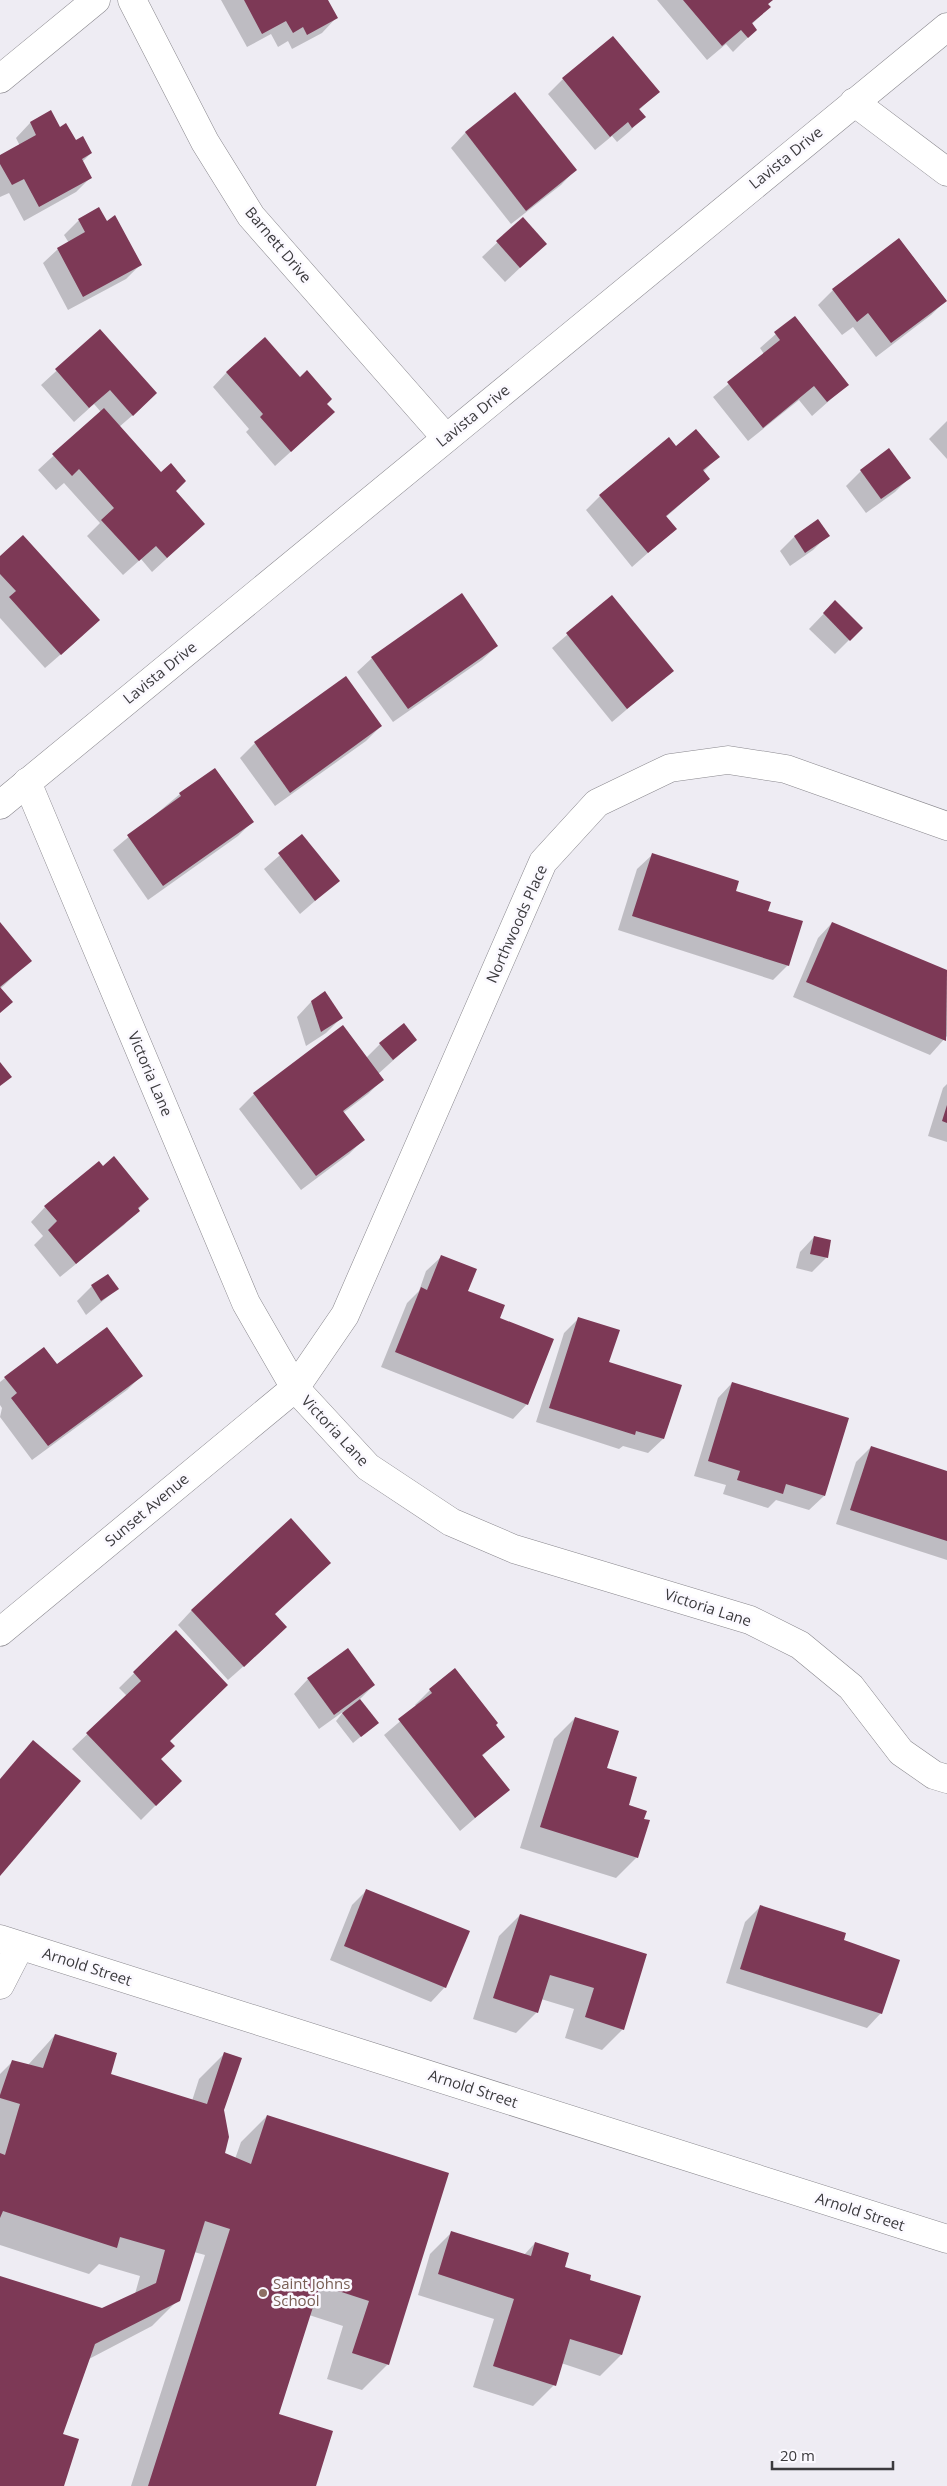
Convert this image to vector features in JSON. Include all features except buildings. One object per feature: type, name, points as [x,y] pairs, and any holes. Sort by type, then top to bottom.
[{"type":"street","points":[[0,79],[96,0]]},
{"type":"street","name":"Barnett Drive","points":[[132,0],[205,142],[251,216],[446,438]]},
{"type":"street","name":"Lavista Drive","points":[[0,805],[947,27]]},
{"type":"street","points":[[854,102],[947,172]]},
{"type":"street","name":"Northwoods Place","points":[[294,1388],[345,1315],[543,862],[597,803],[670,768],[728,760],[786,769],[947,826]]},
{"type":"street","name":"Victoria Lane","points":[[28,782],[246,1303],[294,1388],[368,1467],[451,1522],[514,1549],[750,1620],[800,1645],[851,1687],[901,1752],[934,1775],[947,1779]]},
{"type":"street","name":"Sunset Avenue","points":[[0,1632],[294,1388]]},
{"type":"street","points":[[0,1985],[10,1942]]},
{"type":"street","name":"Arnold Street","points":[[10,1942],[947,2240]]},
{"type":"place","name":"Saint Johns School","points":[[263,2293]]}]
